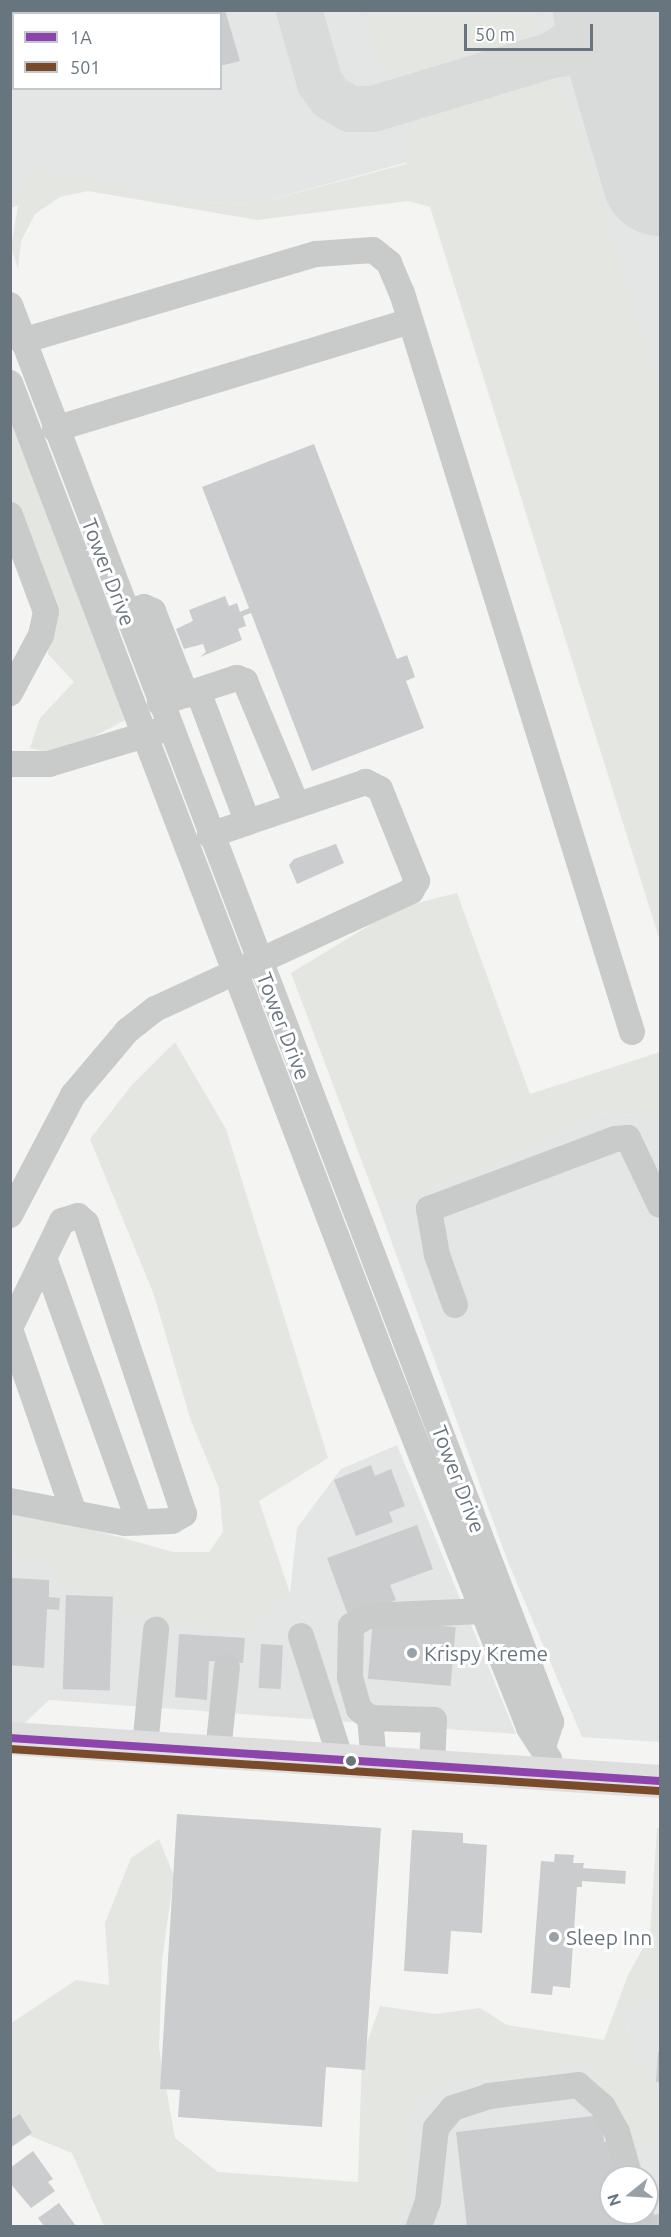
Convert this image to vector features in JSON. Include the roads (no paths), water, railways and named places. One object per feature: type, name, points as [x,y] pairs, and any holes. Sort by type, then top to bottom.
[{"type":"main road","points":[[10,1738],[660,1780]]},
{"type":"street","points":[[22,341],[316,254],[354,248],[373,250],[389,263],[410,321],[632,1032]]},
{"type":"street","name":"Tower Drive","points":[[10,305],[54,429],[551,1722],[543,1746]]},
{"type":"street","points":[[54,429],[410,321]]},
{"type":"street","name":"Tower Drive","points":[[10,383],[233,972],[529,1728],[543,1746],[557,1775]]},
{"type":"street","points":[[10,515],[46,612],[41,635],[10,693]]},
{"type":"street","points":[[126,614],[144,607],[153,611],[192,693],[247,821]]},
{"type":"street","points":[[160,703],[237,678],[245,681],[296,803]]},
{"type":"street","points":[[10,764],[49,764],[168,727]]},
{"type":"street","points":[[10,1215],[73,1095],[93,1067],[155,1009],[411,891],[417,881],[380,789],[366,782],[296,803],[210,835]]},
{"type":"street","points":[[455,1305],[437,1255],[429,1209],[615,1138],[628,1138],[660,1205]]},
{"type":"street","points":[[12,1497],[74,1513],[139,1522],[172,1521],[184,1514],[86,1223],[78,1216],[62,1221],[10,1328],[74,1513]]},
{"type":"street","points":[[44,1258],[139,1522]]},
{"type":"street","points":[[432,1767],[434,1720],[370,1718],[359,1709],[350,1677],[351,1626],[367,1616],[484,1611]]},
{"type":"street","points":[[145,1747],[156,1630]]},
{"type":"street","points":[[301,1636],[341,1760]]},
{"type":"street","points":[[218,1752],[227,1667]]},
{"type":"street","points":[[370,1718],[374,1763]]},
{"type":"street","points":[[419,2226],[428,2201],[436,2128],[453,2108],[489,2096],[578,2085],[603,2108],[617,2133],[626,2165]]},
{"type":"place","name":"Krispy Kreme","points":[[412,1653]]},
{"type":"place","name":"Sleep Inn","points":[[554,1937]]}]
